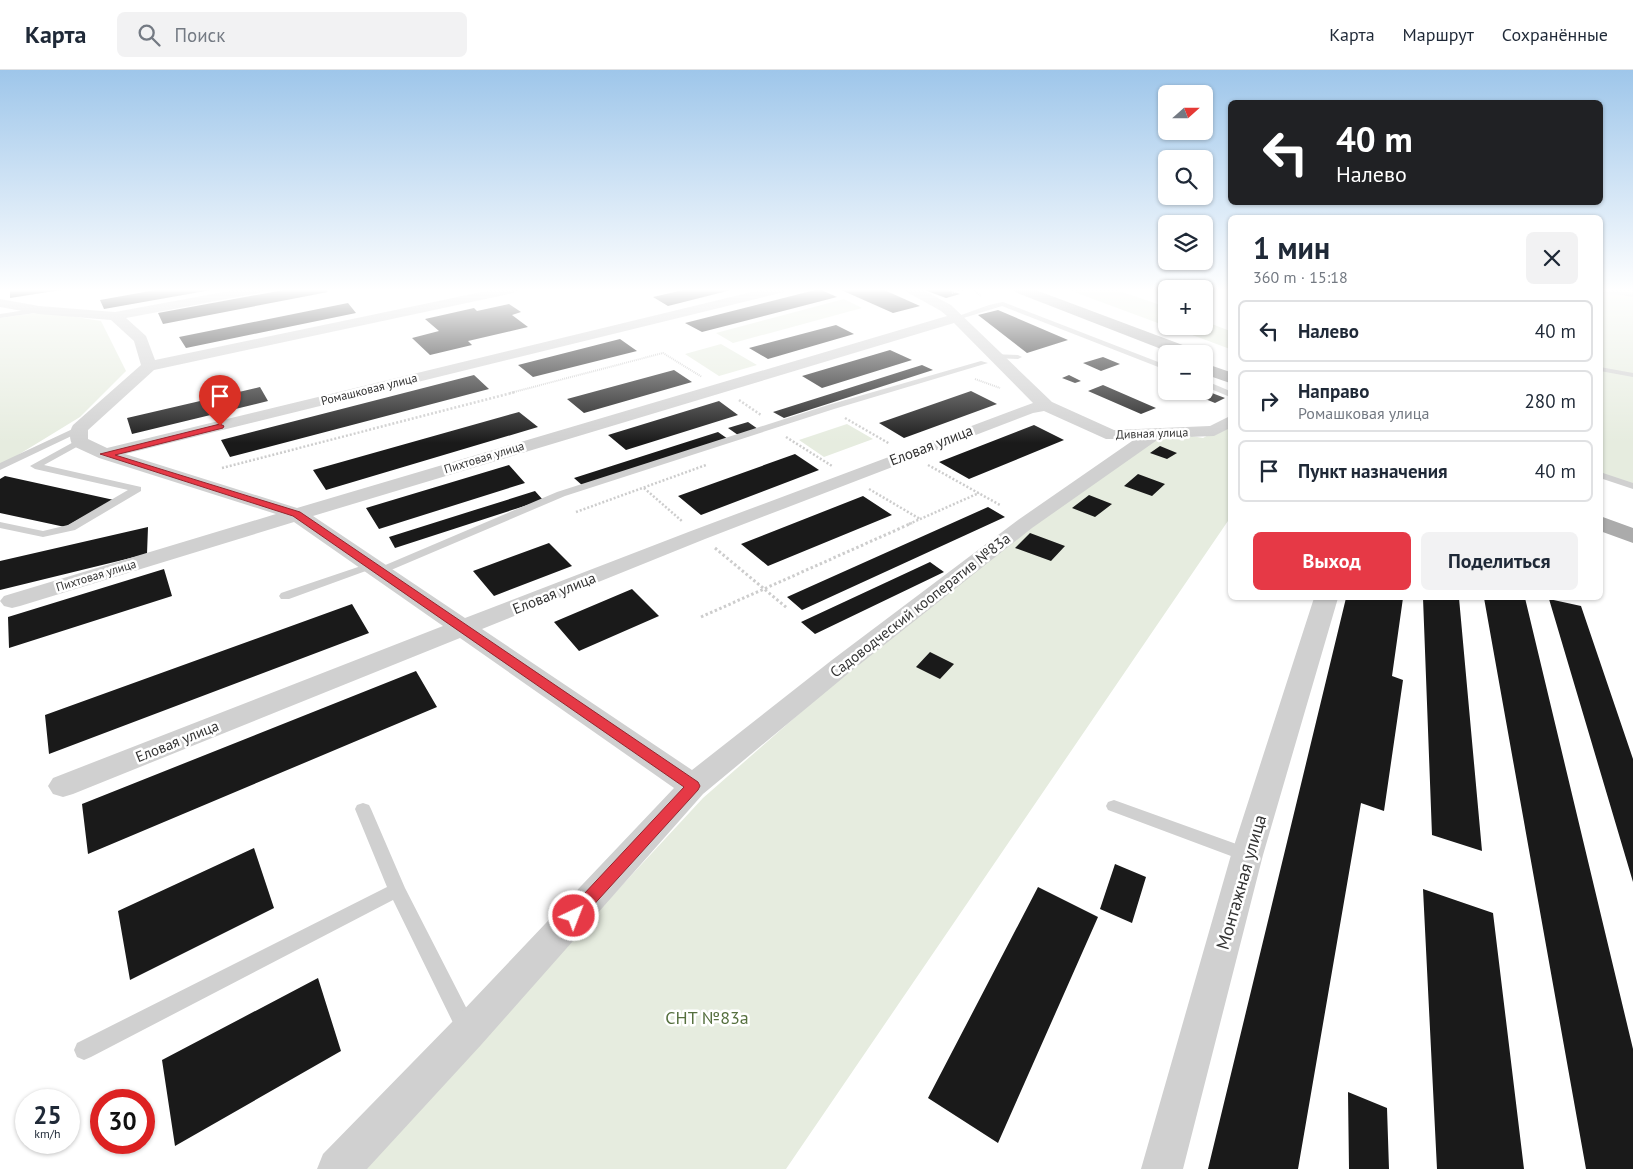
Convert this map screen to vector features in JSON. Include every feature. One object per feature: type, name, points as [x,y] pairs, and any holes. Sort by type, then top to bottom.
[{"type":"main road","points":[[1133,340],[1158,350]]},
{"type":"main road","points":[[1154,340],[1166,345]]},
{"type":"main road","points":[[1213,362],[1228,368]]},
{"type":"main road","points":[[1213,371],[1228,377]]},
{"type":"main road","points":[[1603,512],[1633,524]]},
{"type":"main road","points":[[1603,524],[1633,536]]},
{"type":"street","points":[[141,340],[149,366]]},
{"type":"street","points":[[271,340],[149,366],[79,435],[105,454],[296,514],[693,786]]},
{"type":"street","name":"Ромашковая улица","points":[[105,454],[570,340]]},
{"type":"street","name":"Пихтовая улица","points":[[12,601],[296,514],[891,340]]},
{"type":"street","name":"Дивная улица","points":[[974,340],[989,359],[1046,406],[1112,435],[1214,430],[1228,422]]},
{"type":"street","name":"Еловая улица","points":[[63,786],[857,473],[1030,408],[1046,406]]},
{"type":"street","name":"Садоводческий кооператив №83а","points":[[338,1169],[468,1032],[693,786],[841,666],[1025,524],[1155,434]]},
{"type":"street","name":"Монтажная улица","points":[[1162,1169],[1247,856],[1325,600]]},
{"type":"lane","points":[[1095,340],[1158,365]]},
{"type":"lane","points":[[285,596],[375,568],[561,494],[831,407],[989,359],[1018,357]]},
{"type":"lane","points":[[1603,370],[1633,375]]},
{"type":"lane","points":[[1213,387],[1228,393]]},
{"type":"lane","points":[[0,466],[79,435]]},
{"type":"lane","points":[[0,525],[43,534],[71,528],[137,489],[35,466],[79,435]]},
{"type":"lane","points":[[1603,476],[1633,486]]},
{"type":"lane","points":[[1114,806],[1247,856]]},
{"type":"lane","points":[[363,809],[397,890],[468,1032]]},
{"type":"lane","points":[[84,1050],[397,890]]},
{"type":"path","points":[[222,468],[663,353]]},
{"type":"path","points":[[968,376],[1004,390]]},
{"type":"path","points":[[701,617],[979,492]]},
{"type":"green space","points":[[0,340],[111,340],[126,371],[80,417],[0,466]]},
{"type":"green space","points":[[728,340],[743,340],[733,343]]},
{"type":"green space","points":[[1207,340],[1228,340],[1228,348]]},
{"type":"green space","points":[[1603,340],[1633,340],[1633,487],[1603,476]]},
{"type":"green space","points":[[721,344],[757,365],[719,376],[685,354]]},
{"type":"green space","points":[[847,424],[873,439],[824,457],[799,440]]},
{"type":"green space","name":"СНТ №83а","points":[[1228,424],[1228,521],[786,1169],[359,1169],[703,798],[848,671],[1027,527],[1163,431],[1203,438]]},
{"type":"building","points":[[181,340],[223,340],[186,348]]},
{"type":"building","points":[[414,340],[471,340],[468,341],[472,345],[430,355]]},
{"type":"building","points":[[615,340],[622,340],[637,351],[533,377],[518,365]]},
{"type":"building","points":[[778,340],[832,340],[768,359],[749,348]]},
{"type":"building","points":[[1011,340],[1067,340],[1027,353]]},
{"type":"building","points":[[890,350],[912,360],[822,388],[802,376]]},
{"type":"building","points":[[1103,357],[1120,364],[1101,371],[1083,363]]},
{"type":"building","points":[[922,365],[933,370],[784,418],[773,412]]},
{"type":"building","points":[[674,370],[692,382],[584,413],[567,399]]},
{"type":"building","points":[[474,375],[489,389],[230,457],[221,440]]},
{"type":"building","points":[[1069,375],[1081,381],[1075,383],[1062,378]]},
{"type":"building","points":[[1103,385],[1156,408],[1141,414],[1088,391]]},
{"type":"building","points":[[260,387],[268,401],[132,434],[127,418]]},
{"type":"building","points":[[971,391],[997,404],[904,438],[879,423]]},
{"type":"building","points":[[1213,393],[1225,398],[1215,403],[1208,400],[1213,400]]},
{"type":"building","points":[[719,401],[738,415],[626,450],[608,435]]},
{"type":"building","points":[[519,412],[538,427],[326,490],[313,470]]},
{"type":"building","points":[[748,422],[758,429],[738,435],[728,428]]},
{"type":"building","points":[[1034,425],[1064,440],[969,479],[939,462]]},
{"type":"building","points":[[718,432],[728,439],[583,486],[574,478]]},
{"type":"building","points":[[1160,446],[1177,453],[1167,459],[1150,453]]},
{"type":"building","points":[[795,454],[819,470],[701,515],[678,496]]},
{"type":"building","points":[[509,465],[525,483],[379,529],[366,508]]},
{"type":"building","points":[[1138,474],[1165,484],[1152,496],[1124,486]]},
{"type":"building","points":[[5,476],[114,500],[65,527],[0,513],[0,479]]},
{"type":"building","points":[[535,491],[543,500],[395,548],[389,537]]},
{"type":"building","points":[[1089,495],[1112,504],[1095,517],[1072,508]]},
{"type":"building","points":[[863,496],[892,515],[768,566],[741,544]]},
{"type":"building","points":[[988,507],[1005,517],[802,610],[787,597]]},
{"type":"building","points":[[148,527],[147,554],[0,590],[0,561]]},
{"type":"building","points":[[1030,533],[1065,546],[1051,561],[1015,548]]},
{"type":"building","points":[[549,543],[572,566],[494,596],[473,571]]},
{"type":"building","points":[[930,562],[944,572],[815,634],[801,622]]},
{"type":"building","points":[[164,569],[172,596],[9,648],[8,617]]},
{"type":"building","points":[[632,589],[659,616],[579,651],[554,622]]},
{"type":"building","points":[[1346,600],[1403,600],[1392,676],[1403,680],[1384,811],[1361,803],[1298,1169],[1208,1169]]},
{"type":"building","points":[[1423,600],[1459,600],[1482,851],[1432,835]]},
{"type":"building","points":[[1484,600],[1525,600],[1633,1049],[1633,1169],[1586,1169]]},
{"type":"building","points":[[1549,600],[1581,606],[1633,759],[1633,882]]},
{"type":"building","points":[[352,604],[369,633],[49,754],[45,715]]},
{"type":"building","points":[[930,652],[954,664],[940,679],[916,667]]},
{"type":"building","points":[[416,671],[437,707],[88,854],[82,804]]},
{"type":"building","points":[[254,848],[274,908],[130,980],[118,911]]},
{"type":"building","points":[[1115,864],[1146,877],[1132,923],[1100,909]]},
{"type":"building","points":[[1038,887],[1098,917],[998,1143],[928,1098]]},
{"type":"building","points":[[1423,889],[1493,913],[1524,1169],[1437,1169]]},
{"type":"building","points":[[318,978],[341,1051],[175,1146],[162,1060]]},
{"type":"building","points":[[1348,1092],[1387,1108],[1389,1169],[1349,1169]]},
{"type":"route","points":[[220,426],[105,454],[296,514],[693,786],[574,916]]}]
